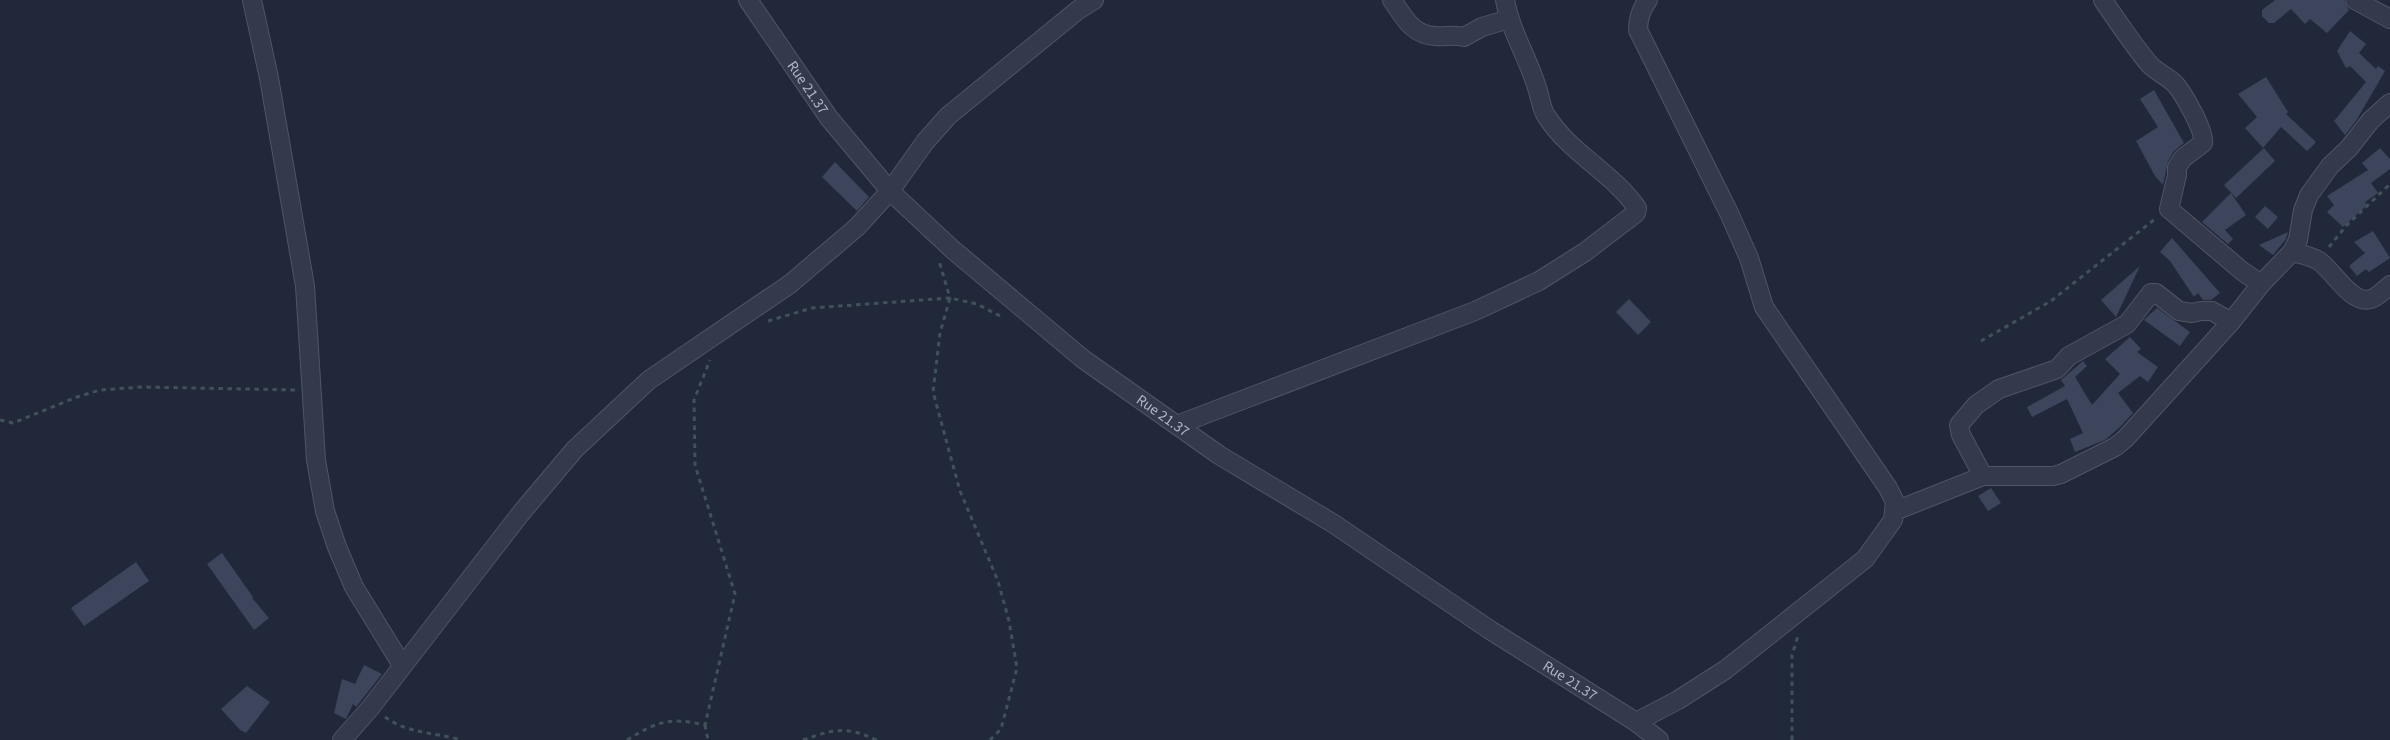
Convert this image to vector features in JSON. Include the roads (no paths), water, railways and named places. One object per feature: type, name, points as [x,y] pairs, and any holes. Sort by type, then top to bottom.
[{"type":"street","points":[[252,0],[269,78],[305,286],[316,460],[325,511],[337,548],[354,587],[402,665]]},
{"type":"street","name":"Rue 21.37","points":[[748,0],[829,118],[890,191],[952,249],[1083,358],[1219,455],[1334,524],[1490,630],[1636,722],[1659,740]]},
{"type":"street","points":[[342,740],[371,707],[521,513],[575,449],[648,380],[790,284],[857,227],[890,191],[925,142],[948,116],[1076,5],[1094,0]]},
{"type":"street","points":[[1392,0],[1411,28],[1432,36],[1464,37],[1482,27],[1509,19]]},
{"type":"street","points":[[1177,425],[1475,311],[1539,281],[1585,252],[1636,213],[1637,208],[1626,191],[1585,157],[1546,117],[1538,90],[1509,19],[1505,0]]},
{"type":"street","points":[[1636,722],[1678,700],[1725,670],[1806,608],[1865,559],[1893,520],[1895,511],[1888,488],[1764,307],[1749,258],[1729,213],[1638,30],[1638,19],[1648,0]]},
{"type":"street","points":[[2103,0],[2149,64],[2175,83],[2204,139],[2198,149],[2183,158],[2177,167],[2169,209],[2242,272],[2261,284]]},
{"type":"street","points":[[2355,0],[2390,19]]},
{"type":"street","points":[[1895,511],[1983,476],[2053,476],[2070,471],[2115,447],[2136,428],[2231,322],[2261,284],[2292,252],[2298,240],[2303,210],[2309,195],[2330,166],[2349,148],[2371,120],[2390,103]]},
{"type":"street","points":[[2292,252],[2304,254],[2320,262],[2348,291],[2363,300],[2373,299],[2390,285]]},
{"type":"street","points":[[1983,476],[1961,435],[1959,425],[1964,416],[1999,389],[2057,369],[2069,356],[2120,329],[2127,324],[2151,293],[2156,293],[2179,311],[2192,314],[2212,311],[2231,322]]}]
